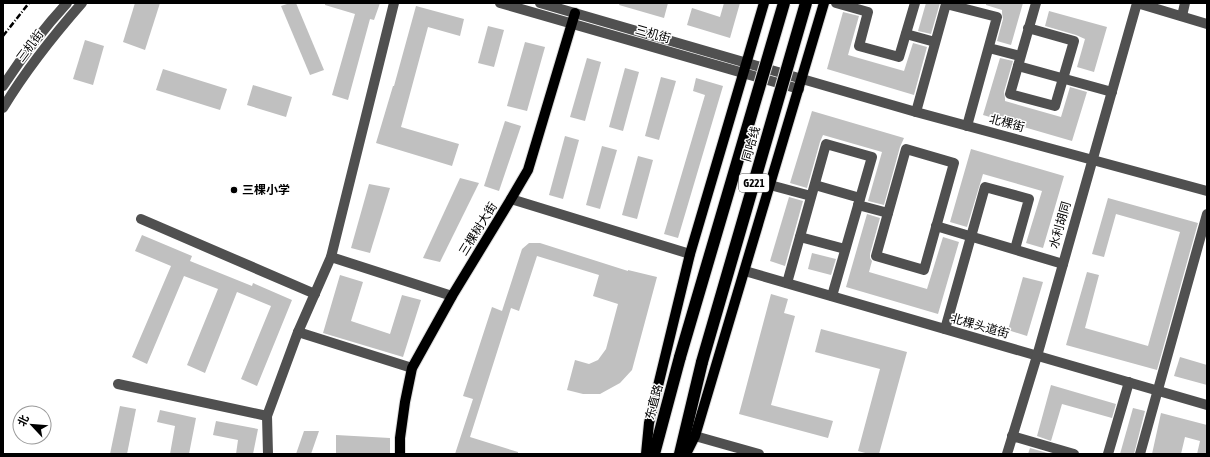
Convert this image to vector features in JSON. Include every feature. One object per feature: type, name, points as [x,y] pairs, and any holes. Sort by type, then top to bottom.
[{"type":"highway","name":"同哈线","points":[[680,357],[784,3]]},
{"type":"highway","name":"同哈线","points":[[680,454],[702,362],[806,3]]},
{"type":"highway","name":"东直路","points":[[654,454],[680,357]]},
{"type":"main road","points":[[646,454],[649,423],[690,254],[742,73],[764,3]]},
{"type":"main road","points":[[686,454],[695,436],[824,3]]},
{"type":"main road","name":"三棵树大街","points":[[400,454],[400,438],[405,402],[412,368],[452,296],[528,170],[575,13]]},
{"type":"street","name":"三机街","points":[[3,86],[31,46],[67,3]]},
{"type":"street","name":"三机街","points":[[3,108],[36,58],[82,3]]},
{"type":"street","points":[[268,454],[267,416],[298,332],[331,257],[394,3]]},
{"type":"street","name":"三机街","points":[[500,3],[742,73],[800,84]]},
{"type":"street","name":"三机街","points":[[540,3],[746,62],[800,84]]},
{"type":"street","points":[[836,3],[869,8],[858,46],[899,57],[914,3]]},
{"type":"street","points":[[1028,28],[1074,41],[1055,106],[1010,94],[1028,28],[1036,3]]},
{"type":"street","points":[[1137,3],[1207,24]]},
{"type":"street","name":"水利胡同","points":[[1007,454],[1037,356],[1137,3]]},
{"type":"street","points":[[1182,16],[1186,3]]},
{"type":"street","points":[[916,112],[946,4],[997,18],[967,126]]},
{"type":"street","points":[[906,34],[935,42]]},
{"type":"street","points":[[989,48],[1063,78],[1112,92]]},
{"type":"street","name":"北棵街","points":[[800,84],[916,112],[1207,191]]},
{"type":"street","points":[[787,283],[826,144],[864,154],[872,157],[832,296]]},
{"type":"street","points":[[906,149],[954,163],[924,270],[876,256],[888,213],[906,149]]},
{"type":"street","points":[[770,185],[811,196]]},
{"type":"street","points":[[814,185],[888,213]]},
{"type":"street","points":[[945,329],[985,187],[1029,199],[1015,249]]},
{"type":"street","points":[[511,199],[690,254]]},
{"type":"street","points":[[1140,454],[1207,214]]},
{"type":"street","points":[[141,219],[315,294]]},
{"type":"street","points":[[936,226],[1063,264]]},
{"type":"street","points":[[800,237],[846,249]]},
{"type":"street","points":[[331,257],[452,296]]},
{"type":"street","name":"北棵头道街","points":[[745,271],[1207,405]]},
{"type":"street","points":[[298,332],[412,368]]},
{"type":"street","points":[[1108,454],[1129,382]]},
{"type":"street","points":[[118,384],[267,416]]},
{"type":"street","points":[[695,436],[760,454]]},
{"type":"street","points":[[1012,436],[1074,454]]},
{"type":"building","points":[[135,3],[160,3],[145,50],[123,42]]},
{"type":"building","points":[[296,3],[324,70],[310,75],[281,6]]},
{"type":"building","points":[[325,3],[380,3],[374,20],[370,19],[348,100],[332,95],[355,14],[325,5]]},
{"type":"building","points":[[620,3],[668,3],[664,18],[619,5]]},
{"type":"building","points":[[724,3],[740,3],[730,38],[687,25],[692,8],[720,17]]},
{"type":"building","points":[[926,3],[940,3],[931,34],[918,31]]},
{"type":"building","points":[[986,3],[1023,3],[1011,45],[997,41],[1003,19],[1002,10],[986,5]]},
{"type":"building","points":[[416,6],[464,19],[460,36],[428,27],[401,127],[459,144],[452,166],[376,143],[394,86]]},
{"type":"building","points":[[1049,11],[1107,27],[1094,72],[1077,67],[1085,39],[1045,26]]},
{"type":"building","points":[[843,12],[859,16],[848,55],[904,71],[913,43],[927,47],[914,95],[827,69]]},
{"type":"building","points":[[488,26],[504,30],[494,67],[478,63]]},
{"type":"building","points":[[85,40],[104,46],[93,85],[73,79]]},
{"type":"building","points":[[525,42],[545,47],[527,111],[507,106]]},
{"type":"building","points":[[587,58],[601,62],[585,121],[570,117]]},
{"type":"building","points":[[1000,58],[1013,61],[1004,92],[1005,101],[1061,117],[1070,87],[1087,92],[1072,141],[983,115]]},
{"type":"building","points":[[625,68],[639,72],[623,131],[609,127]]},
{"type":"building","points":[[163,69],[227,89],[220,110],[156,90]]},
{"type":"building","points":[[661,77],[676,81],[659,140],[645,136]]},
{"type":"building","points":[[696,78],[723,86],[678,238],[664,234],[705,95],[693,91]]},
{"type":"building","points":[[253,85],[292,97],[286,117],[247,105]]},
{"type":"building","points":[[812,111],[904,138],[900,147],[884,205],[868,201],[882,152],[823,135],[807,188],[790,183]]},
{"type":"building","points":[[505,121],[521,126],[499,191],[484,186]]},
{"type":"building","points":[[565,136],[579,140],[563,199],[549,195]]},
{"type":"building","points":[[602,146],[617,150],[600,209],[586,205]]},
{"type":"building","points":[[971,149],[1064,176],[1043,248],[1026,243],[1042,191],[983,174],[967,227],[950,222]]},
{"type":"building","points":[[638,156],[653,160],[637,219],[622,215]]},
{"type":"building","points":[[460,178],[479,183],[440,262],[423,258]]},
{"type":"building","points":[[369,184],[390,188],[370,253],[351,248]]},
{"type":"building","points":[[789,197],[803,201],[785,266],[770,261]]},
{"type":"building","points":[[1108,198],[1198,223],[1157,370],[1066,345],[1087,272],[1099,275],[1085,328],[1148,346],[1180,232],[1116,214],[1104,257],[1092,254]]},
{"type":"building","points":[[867,214],[880,218],[870,254],[872,261],[869,272],[927,289],[943,237],[959,242],[938,314],[846,287]]},
{"type":"building","points":[[142,235],[192,256],[190,261],[252,286],[253,283],[292,300],[257,386],[241,379],[271,306],[237,292],[205,373],[187,365],[218,289],[184,276],[147,364],[132,357],[171,266],[135,251]]},
{"type":"building","points":[[529,243],[540,243],[628,271],[657,277],[632,370],[620,383],[600,394],[583,394],[567,390],[575,360],[589,364],[598,360],[606,349],[618,304],[593,296],[599,275],[537,256],[519,311],[511,308],[470,437],[518,452],[518,454],[455,454],[473,399],[463,396],[492,307],[502,311],[522,249]]},
{"type":"building","points":[[812,253],[836,259],[831,275],[808,269]]},
{"type":"building","points":[[340,275],[363,282],[351,321],[390,334],[402,295],[421,300],[403,357],[323,333]]},
{"type":"building","points":[[1023,277],[1043,282],[1027,336],[1008,330]]},
{"type":"building","points":[[771,294],[788,299],[784,313],[795,316],[771,405],[833,421],[828,438],[739,414]]},
{"type":"building","points":[[821,329],[907,352],[879,454],[869,454],[858,451],[880,369],[815,352]]},
{"type":"building","points":[[1180,357],[1207,365],[1207,385],[1174,376]]},
{"type":"building","points":[[1051,385],[1116,404],[1112,418],[1062,404],[1051,441],[1037,436]]},
{"type":"building","points":[[120,406],[136,409],[127,454],[110,454]]},
{"type":"building","points":[[1133,408],[1145,411],[1134,454],[1120,454]]},
{"type":"building","points":[[160,410],[196,418],[189,454],[170,454],[175,426],[157,422]]},
{"type":"building","points":[[1161,413],[1207,425],[1207,454],[1197,454],[1200,441],[1185,437],[1181,454],[1152,454]]},
{"type":"building","points":[[216,421],[258,429],[253,454],[236,454],[238,440],[213,435]]},
{"type":"building","points":[[304,431],[319,431],[311,454],[296,454]]},
{"type":"building","points":[[336,435],[390,438],[390,454],[336,453]]},
{"type":"building","points":[[1030,448],[1051,454],[1028,454]]},
{"type":"railway","points":[[3,36],[29,3]]},
{"type":"place","name":"三棵小学","points":[[234,190]]}]
